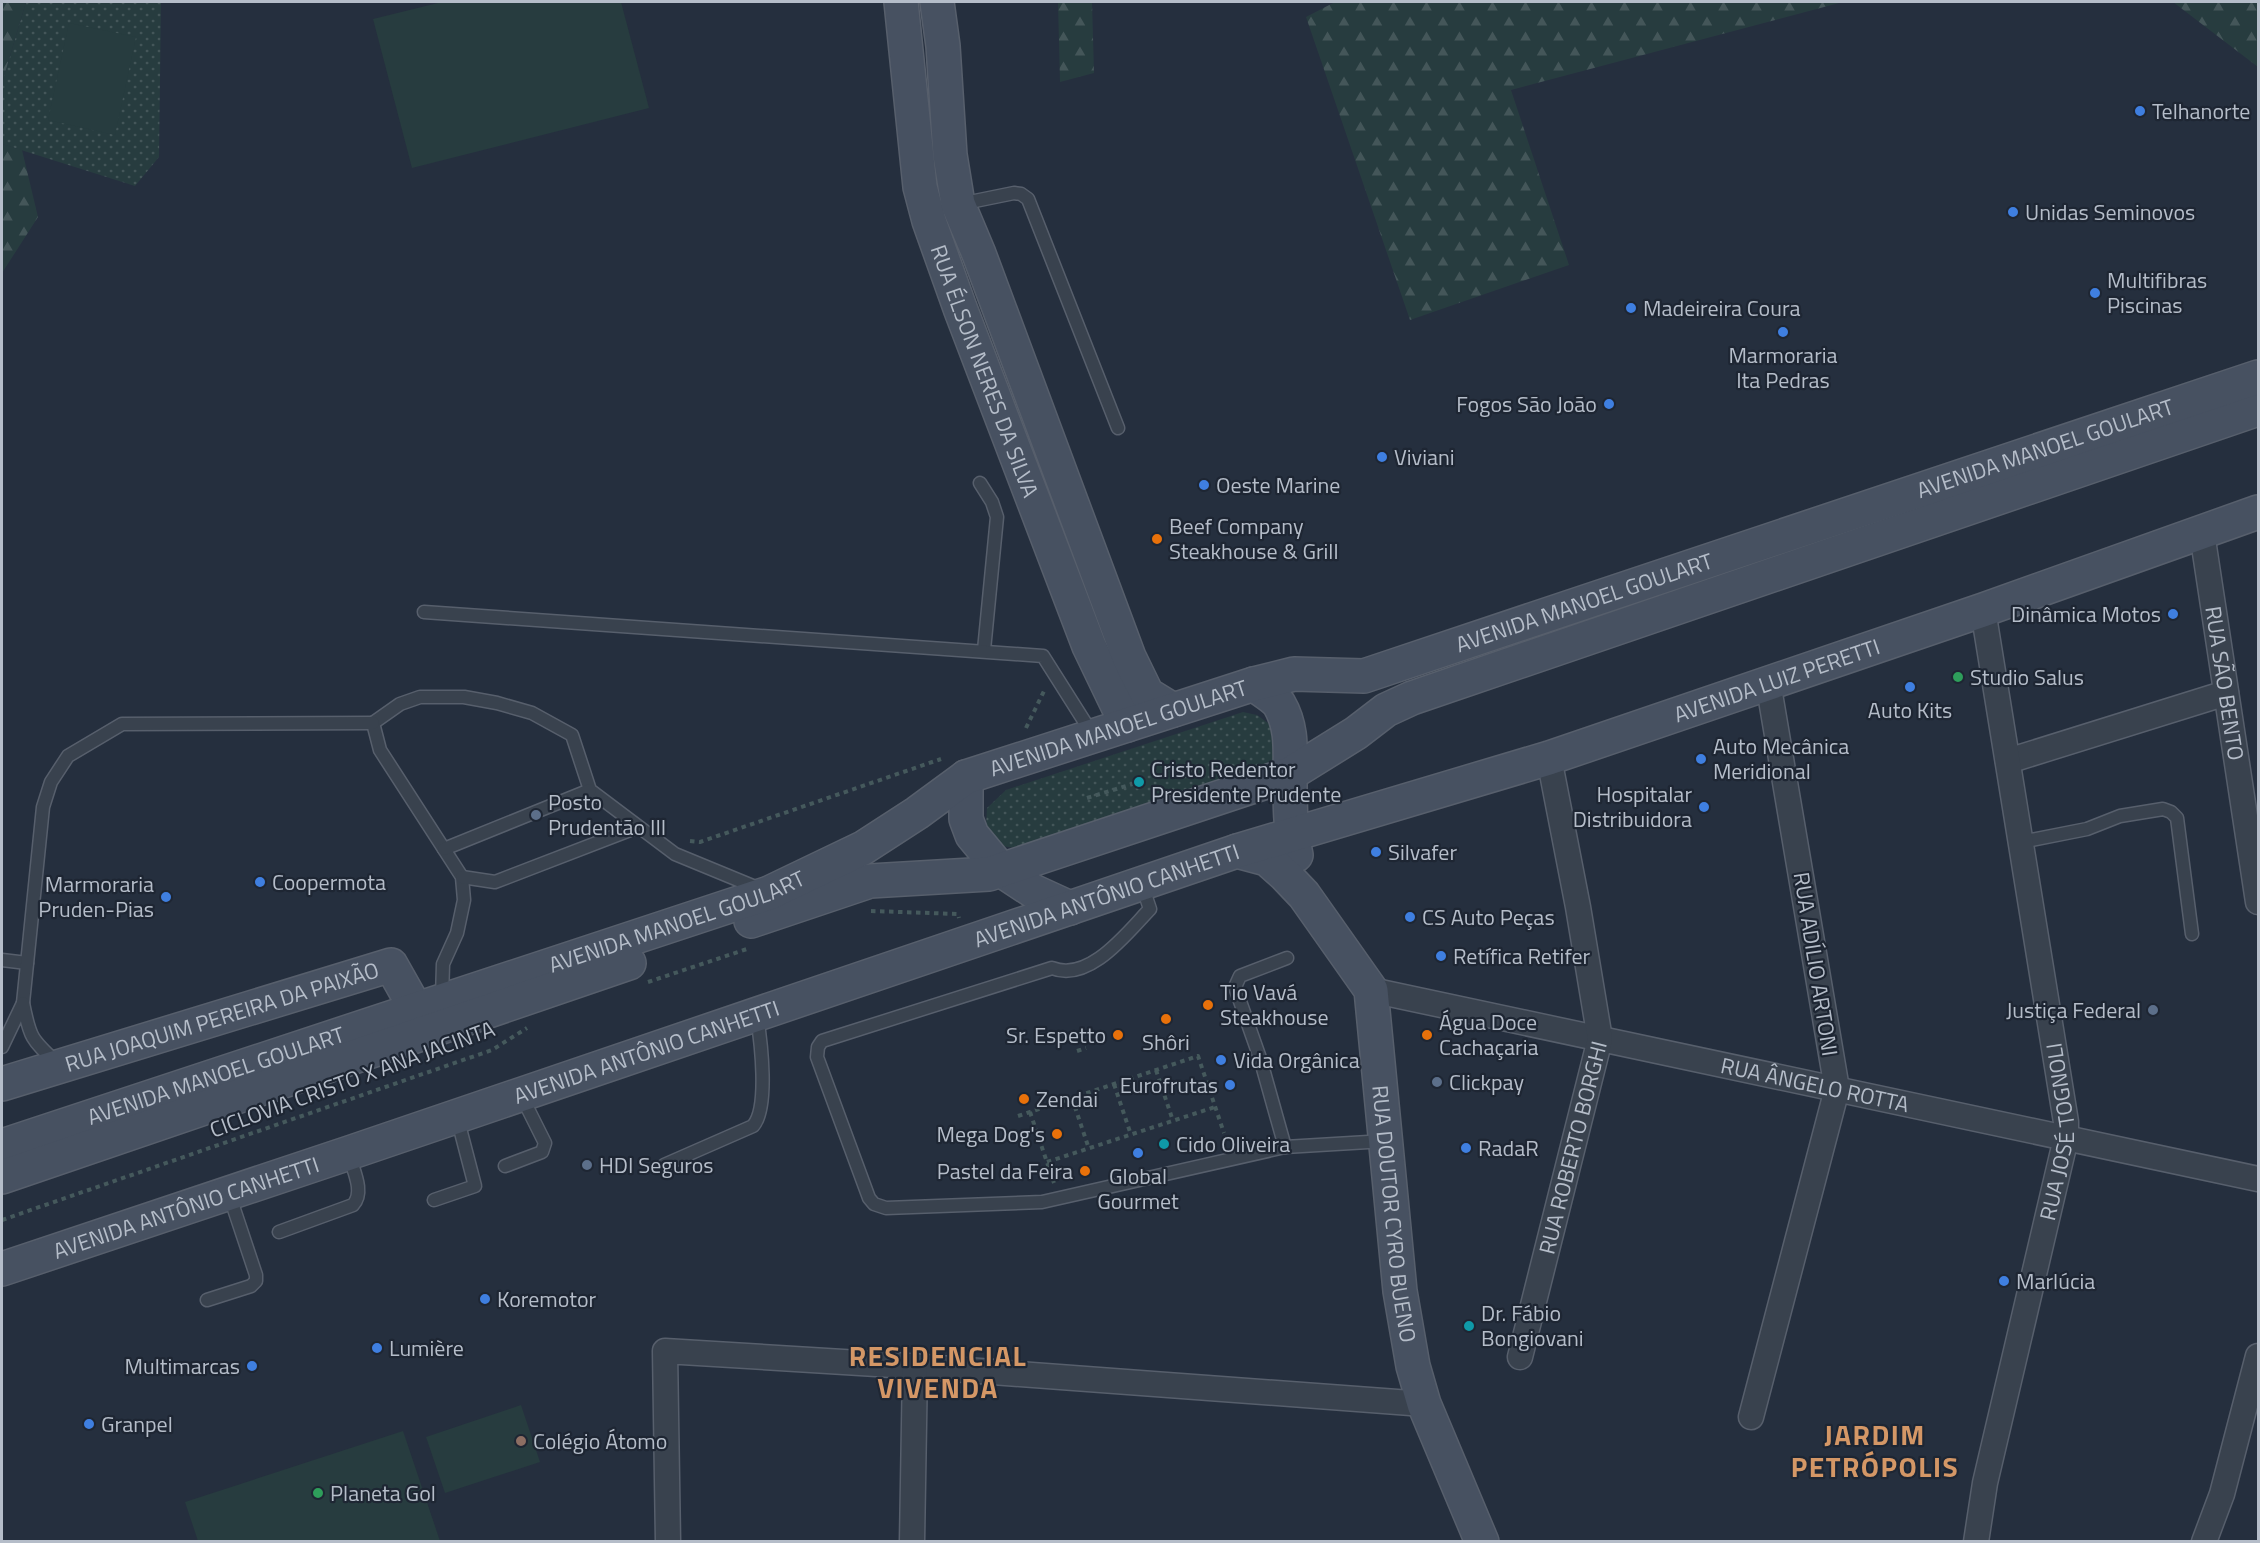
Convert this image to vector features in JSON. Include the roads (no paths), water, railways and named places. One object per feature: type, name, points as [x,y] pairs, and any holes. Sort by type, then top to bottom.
[{"type":"street","name":"RUA ÉLSON NERES DA SILVA","points":[[901,2],[920,187],[929,221],[1089,646],[1127,725]]},
{"type":"street","name":"RUA ÉLSON NERES DA SILVA","points":[[937,2],[943,46],[950,155],[958,204],[1129,657],[1147,694],[1173,710]]},
{"type":"street","name":"AVENIDA MANOEL GOULART","points":[[2,1146],[769,893],[863,848],[917,813],[958,767],[1094,736],[1254,684],[1294,674],[1364,676],[2259,377]]},
{"type":"street","name":"AVENIDA MANOEL GOULART","points":[[2,1177],[870,881],[989,874],[1290,774],[1356,733],[1386,710],[1412,698],[2259,409]]},
{"type":"street","points":[[1031,492],[1064,481]]},
{"type":"street","name":"AVENIDA LUIZ PERETTI","points":[[1292,836],[1549,759],[1983,610],[2259,512]]},
{"type":"street","name":"RUA SÃO BENTO","points":[[2202,533],[2259,902]]},
{"type":"street","name":"RUA JOSÉ TOGNOLI","points":[[1976,1542],[1985,1483],[2066,1138],[2066,1122],[1983,610]]},
{"type":"street","name":"RUA ADÍLIO ARTONI","points":[[1751,1418],[1837,1089],[1768,682]]},
{"type":"street","points":[[1254,684],[1278,703],[1289,729],[1292,753],[1290,774],[1292,836],[1304,895]]},
{"type":"street","points":[[2008,761],[2226,693]]},
{"type":"street","name":"RUA ROBERTO BORGHI","points":[[1520,1357],[1599,1039],[1578,907],[1549,759]]},
{"type":"street","points":[[958,767],[966,819],[972,835],[1001,870],[1033,891],[1070,908]]},
{"type":"street","name":"AVENIDA ANTÔNIO CANHETTI","points":[[2,1269],[1237,851],[1292,836]]},
{"type":"street","points":[[1237,851],[1267,859],[1304,895],[1371,990]]},
{"type":"street","name":"RUA JOAQUIM PEREIRA DA PAIXÃO","points":[[2,1084],[391,965],[429,1006]]},
{"type":"street","name":"RUA ÂNGELO ROTTA","points":[[1371,990],[2259,1179]]},
{"type":"street","name":"RUA DOUTOR CYRO BUENO","points":[[1371,990],[1400,1291],[1413,1366],[1424,1404],[1482,1542]]},
{"type":"street","points":[[668,1542],[665,1351],[915,1366],[1424,1404]]},
{"type":"street","points":[[2204,1542],[2222,1494],[2259,1356]]},
{"type":"street","points":[[912,1542],[915,1366]]},
{"type":"lane","points":[[958,204],[1014,193],[1021,194],[1028,199],[1118,428]]},
{"type":"lane","points":[[980,483],[992,502],[997,517],[984,650]]},
{"type":"lane","points":[[424,612],[984,650],[1043,656],[1094,736]]},
{"type":"lane","points":[[61,1067],[37,1045],[29,1033],[23,1003],[43,807],[51,782],[68,756],[122,724],[373,723],[400,704],[420,696],[464,697],[497,703],[532,713],[572,735],[590,790],[675,854],[769,893]]},
{"type":"lane","points":[[373,723],[380,750],[462,877],[464,900],[457,933],[443,964],[429,1006]]},
{"type":"lane","points":[[444,849],[590,790]]},
{"type":"lane","points":[[2021,842],[2087,829],[2120,816],[2163,809],[2171,812],[2177,818],[2192,934]]},
{"type":"lane","points":[[462,877],[495,882],[638,828]]},
{"type":"lane","points":[[1141,884],[1150,909],[1100,960],[1069,972],[1061,972],[1052,968],[822,1041],[818,1047],[817,1057],[869,1198],[874,1204],[886,1208],[1042,1202],[1286,1147],[1384,1141]]},
{"type":"lane","points":[[1286,1147],[1236,987],[1240,976],[1287,958]]},
{"type":"lane","points":[[2,960],[27,963]]},
{"type":"lane","points":[[2,1047],[23,1003]]},
{"type":"lane","points":[[664,1165],[753,1126],[759,1120],[763,1074],[756,1015]]},
{"type":"lane","points":[[505,1166],[542,1152],[544,1148],[545,1143],[520,1094]]},
{"type":"lane","points":[[434,1200],[475,1186],[457,1116]]},
{"type":"lane","points":[[279,1232],[353,1205],[360,1192],[348,1153]]},
{"type":"lane","points":[[207,1300],[251,1286],[256,1281],[229,1193]]},
{"type":"place","name":"Telhanorte","points":[[2140,111]]},
{"type":"place","name":"Unidas Seminovos","points":[[2013,212]]},
{"type":"place","name":"Multifibras Piscinas","points":[[2095,293]]},
{"type":"place","name":"Madeireira Coura","points":[[1631,308]]},
{"type":"place","name":"Marmoraria Ita Pedras","points":[[1783,332]]},
{"type":"place","name":"Fogos São João","points":[[1609,404]]},
{"type":"place","name":"Viviani","points":[[1382,457]]},
{"type":"place","name":"Oeste Marine","points":[[1204,485]]},
{"type":"place","name":"Beef Company Steakhouse & Grill","points":[[1157,539]]},
{"type":"place","name":"Dinâmica Motos","points":[[2173,614]]},
{"type":"place","name":"Studio Salus","points":[[1958,677]]},
{"type":"place","name":"Auto Kits","points":[[1910,687]]},
{"type":"place","name":"Auto Mecânica Meridional","points":[[1701,759]]},
{"type":"place","name":"Cristo Redentor Presidente Prudente","points":[[1139,782]]},
{"type":"place","name":"Hospitalar Distribuidora","points":[[1704,807]]},
{"type":"place","name":"Posto Prudentão III","points":[[536,815]]},
{"type":"place","name":"Silvafer","points":[[1376,852]]},
{"type":"place","name":"Coopermota","points":[[260,882]]},
{"type":"place","name":"Marmoraria Pruden-Pias","points":[[166,897]]},
{"type":"place","name":"CS Auto Peças","points":[[1410,917]]},
{"type":"place","name":"Retífica Retifer","points":[[1441,956]]},
{"type":"place","name":"Tio Vavá Steakhouse","points":[[1208,1005]]},
{"type":"place","name":"Justiça Federal","points":[[2153,1010]]},
{"type":"place","name":"Shôri","points":[[1166,1019]]},
{"type":"place","name":"Sr. Espetto","points":[[1118,1035]]},
{"type":"place","name":"Água Doce Cachaçaria","points":[[1427,1035]]},
{"type":"place","name":"Vida Orgânica","points":[[1221,1060]]},
{"type":"place","name":"Clickpay","points":[[1437,1082]]},
{"type":"place","name":"Eurofrutas","points":[[1230,1085]]},
{"type":"place","name":"Zendai","points":[[1024,1099]]},
{"type":"place","name":"Mega Dog's","points":[[1057,1134]]},
{"type":"place","name":"Cido Oliveira","points":[[1164,1144]]},
{"type":"place","name":"RadaR","points":[[1466,1148]]},
{"type":"place","name":"Global Gourmet","points":[[1138,1153]]},
{"type":"place","name":"HDI Seguros","points":[[587,1165]]},
{"type":"place","name":"Pastel da Feira","points":[[1085,1171]]},
{"type":"place","name":"Marlúcia","points":[[2004,1281]]},
{"type":"place","name":"Koremotor","points":[[485,1299]]},
{"type":"place","name":"Dr. Fábio Bongiovani","points":[[1469,1326]]},
{"type":"place","name":"Lumière","points":[[377,1348]]},
{"type":"place","name":"Multimarcas","points":[[252,1366]]},
{"type":"place","name":"Granpel","points":[[89,1424]]},
{"type":"place","name":"Colégio Átomo","points":[[521,1441]]},
{"type":"place","name":"Planeta Gol","points":[[318,1493]]},
{"type":"district","name":"RESIDENCIAL VIVENDA","points":[[938,1371]]},
{"type":"district","name":"JARDIM PETRÓPOLIS","points":[[1875,1450]]}]
